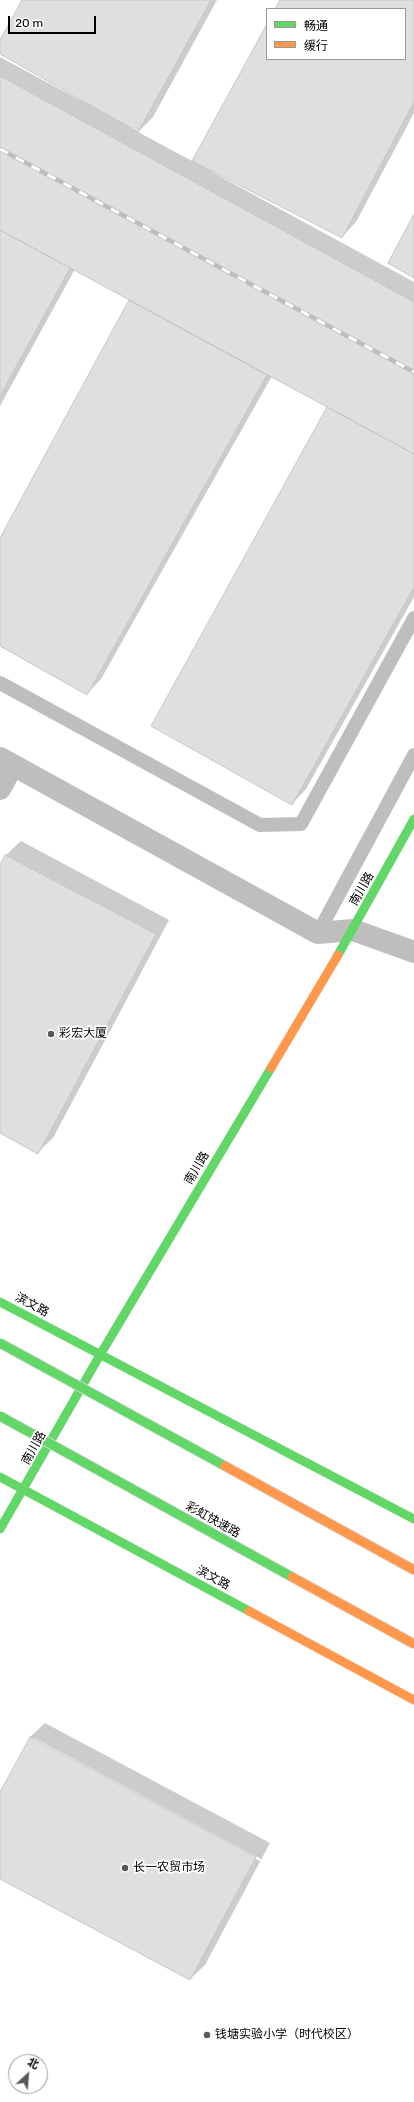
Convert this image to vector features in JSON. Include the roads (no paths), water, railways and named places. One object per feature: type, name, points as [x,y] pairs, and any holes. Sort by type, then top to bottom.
[{"type":"main road","name":"南川路","points":[[0,1529],[24,1490],[100,1355],[353,930],[414,819]]},
{"type":"main road","name":"滨文路","points":[[0,1302],[414,1519]]},
{"type":"main road","points":[[0,1343],[414,1570]]},
{"type":"main road","name":"彩虹快速路","points":[[0,1416],[414,1644]]},
{"type":"main road","name":"滨文路","points":[[0,1477],[414,1700]]},
{"type":"street","points":[[0,789],[6,762],[318,933],[353,930],[414,952]]},
{"type":"lane","points":[[0,683],[260,825],[302,824],[414,618]]},
{"type":"lane","points":[[318,933],[414,755]]},
{"type":"railway","points":[[0,149],[414,372]]},
{"type":"place","name":"彩宏大厦","points":[[51,1034]]},
{"type":"place","name":"长一农贸市场","points":[[125,1868]]},
{"type":"place","name":"钱塘实验小学（时代校区）","points":[[207,2035]]}]
